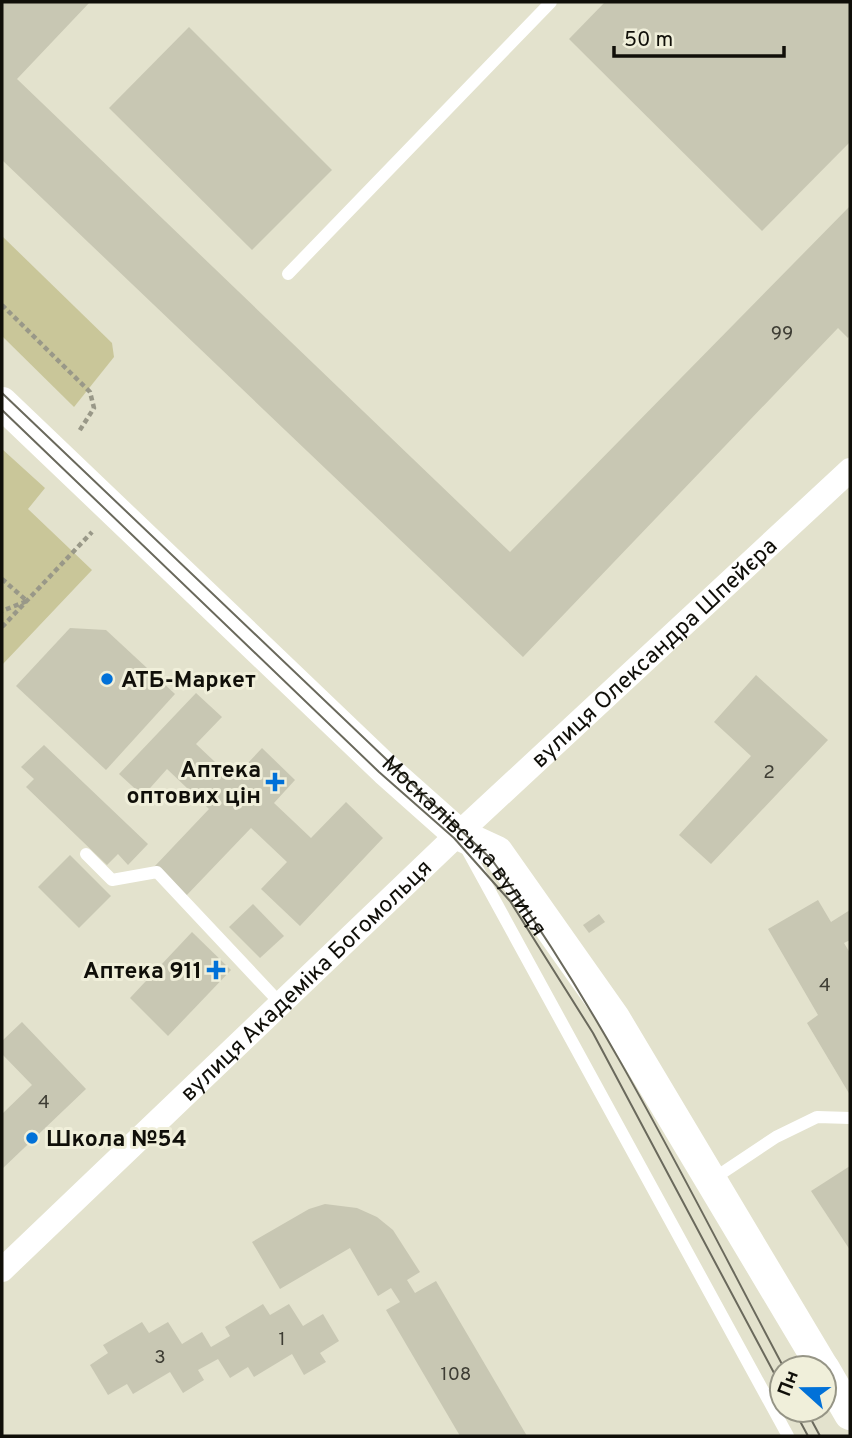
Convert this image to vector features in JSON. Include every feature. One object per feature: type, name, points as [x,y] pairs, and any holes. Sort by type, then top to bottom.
[{"type":"street","name":"Москалівська вулиця","points":[[2,403],[386,771],[458,834],[497,852],[614,1018],[816,1354]]},
{"type":"street","name":"вулиця Олександра Шпейєра","points":[[458,834],[850,470]]},
{"type":"street","name":"вулиця Академіка Богомольця","points":[[2,1269],[458,834]]},
{"type":"lane","points":[[288,274],[551,2]]},
{"type":"lane","points":[[458,834],[788,1436]]},
{"type":"lane","points":[[86,854],[112,880],[157,872],[281,1004]]},
{"type":"lane","points":[[713,1179],[776,1137],[817,1118],[850,1118]]},
{"type":"path","points":[[2,305],[90,392],[94,408],[78,433]]},
{"type":"path","points":[[2,626],[92,532]]},
{"type":"path","points":[[2,579],[27,601]]},
{"type":"path","points":[[2,611],[27,601]]},
{"type":"shaded area","points":[[2,236],[112,343],[114,357],[74,407],[2,336]]},
{"type":"shaded area","points":[[2,449],[45,488],[28,509],[92,570],[2,665]]},
{"type":"building","points":[[2,2],[90,2],[17,79],[510,552],[850,206],[850,335],[848,338],[838,328],[523,657],[2,160]]},
{"type":"building","points":[[605,2],[850,2],[850,142],[762,231],[569,39]]},
{"type":"building","points":[[189,27],[332,170],[252,250],[109,108]]},
{"type":"building","points":[[70,628],[106,630],[175,694],[106,770],[16,686]]},
{"type":"building","points":[[756,675],[828,740],[711,864],[679,835],[751,756],[714,722]]},
{"type":"building","points":[[196,693],[222,717],[196,744],[233,779],[262,748],[295,780],[274,803],[311,838],[346,802],[383,838],[300,926],[261,889],[287,862],[251,828],[185,897],[154,867],[209,809],[167,769],[143,796],[119,774]]},
{"type":"building","points":[[44,745],[148,844],[128,865],[118,854],[107,865],[26,787],[34,779],[21,767]]},
{"type":"building","points":[[70,855],[111,896],[79,928],[38,887]]},
{"type":"building","points":[[818,900],[831,922],[850,910],[850,940],[844,943],[850,953],[850,1095],[807,1023],[818,1015],[768,929]]},
{"type":"building","points":[[253,904],[284,936],[260,958],[229,927]]},
{"type":"building","points":[[599,914],[605,922],[589,933],[583,925]]},
{"type":"building","points":[[192,932],[231,970],[168,1036],[130,998]]},
{"type":"building","points":[[22,1022],[86,1089],[2,1169],[2,1114],[32,1085],[2,1054],[2,1041]]},
{"type":"building","points":[[850,1166],[850,1250],[811,1191]]},
{"type":"building","points":[[325,1204],[357,1208],[377,1217],[393,1230],[420,1272],[407,1280],[415,1293],[436,1281],[527,1436],[460,1436],[386,1310],[400,1302],[391,1288],[378,1296],[350,1248],[280,1289],[252,1242],[309,1209]]},
{"type":"building","points":[[263,1304],[270,1315],[289,1304],[303,1326],[323,1314],[339,1341],[320,1353],[326,1362],[304,1375],[292,1354],[254,1377],[248,1367],[230,1378],[218,1359],[198,1370],[204,1380],[183,1393],[170,1372],[133,1394],[127,1384],[108,1395],[90,1365],[108,1353],[103,1345],[142,1322],[149,1333],[168,1322],[182,1344],[202,1332],[211,1347],[230,1336],[225,1327]]},
{"type":"tram line","points":[[2,393],[492,860],[534,920],[611,1045],[777,1354]]},
{"type":"tram line","points":[[2,410],[379,772],[454,838],[510,901],[593,1033],[768,1362]]},
{"type":"tram line","points":[[802,1424],[808,1436]]},
{"type":"tram line","points":[[814,1424],[820,1436]]},
{"type":"place","name":"АТБ-Маркет","points":[[107,679]]},
{"type":"place","name":"Аптека оптових цін","points":[[275,782]]},
{"type":"place","name":"Аптека 911","points":[[216,970]]},
{"type":"place","name":"Школа №54","points":[[32,1138]]}]
